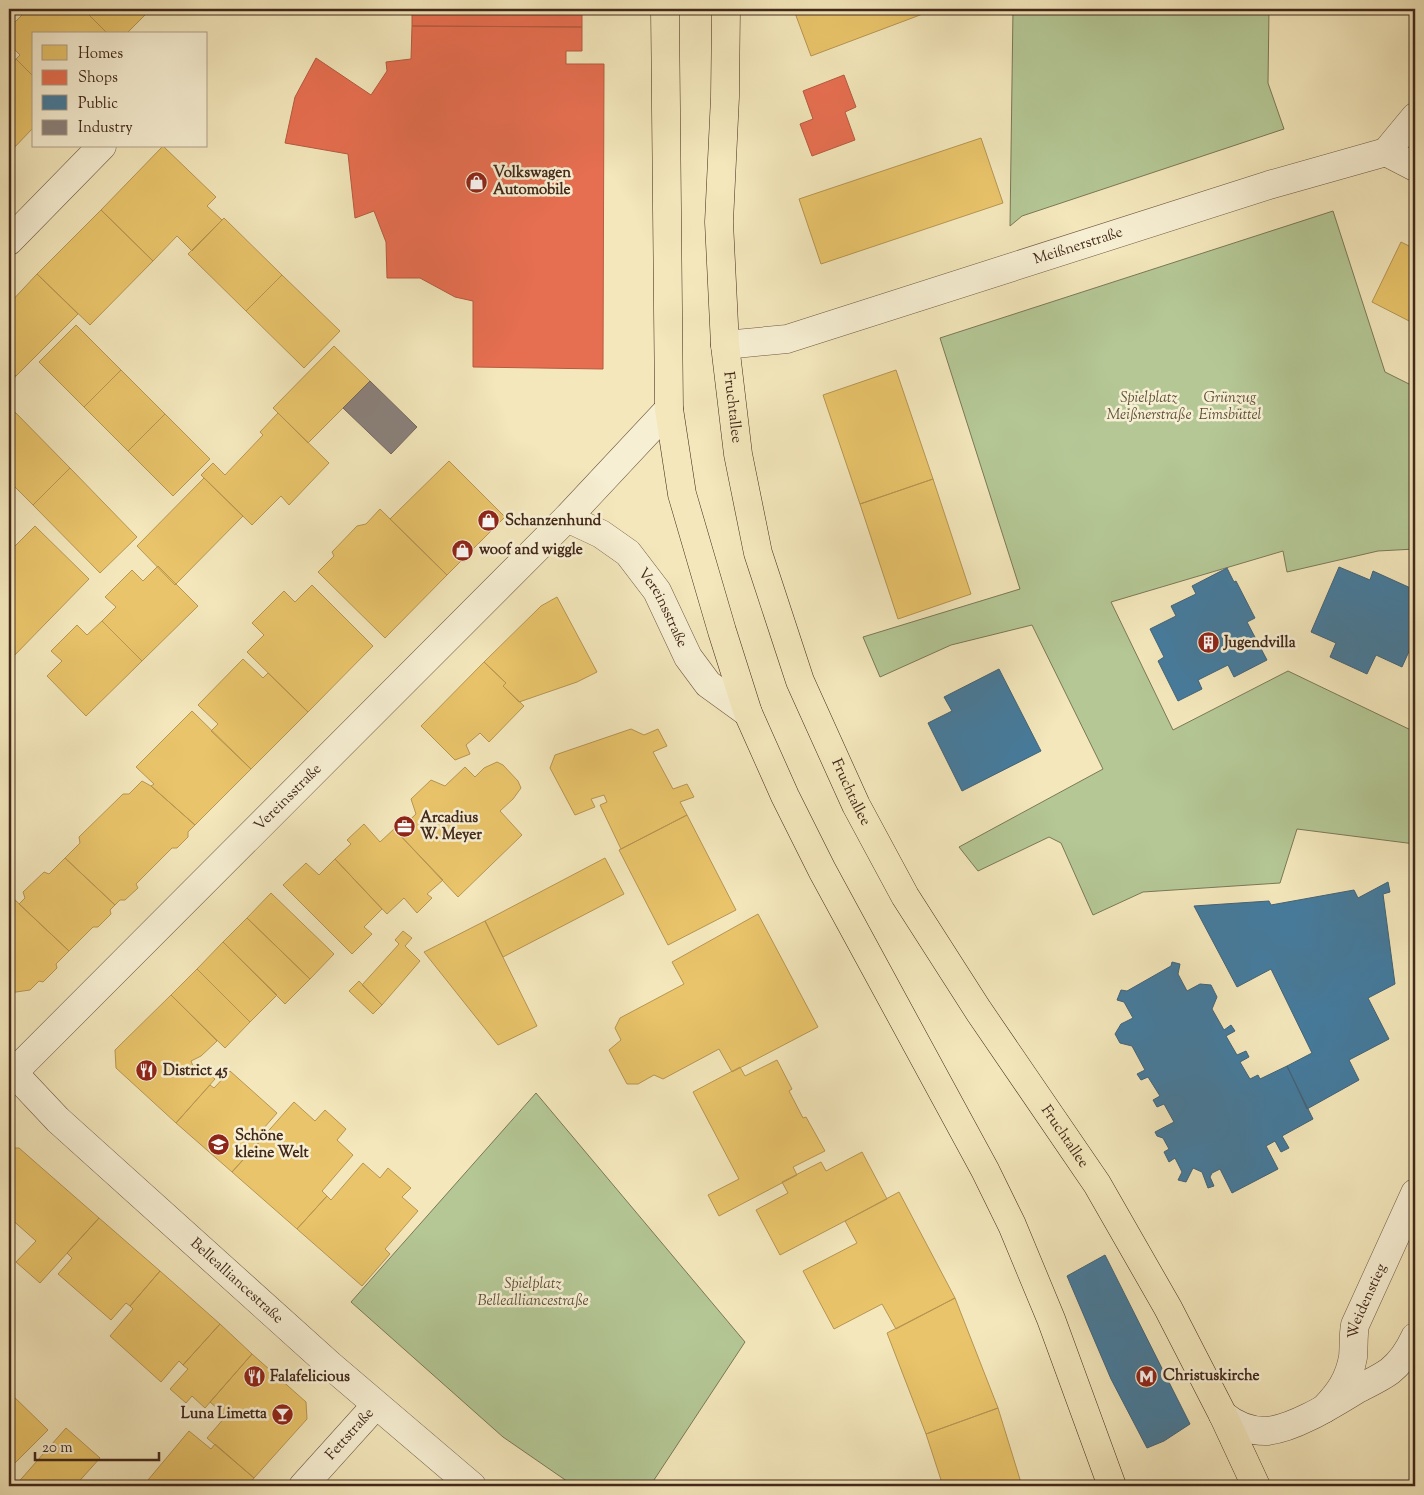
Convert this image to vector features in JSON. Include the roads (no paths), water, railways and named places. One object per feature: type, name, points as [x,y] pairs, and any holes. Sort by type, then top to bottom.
[{"type":"main road","points":[[666,9],[669,409],[682,494],[722,631],[748,713],[785,796],[822,870],[985,1170],[1012,1225],[1051,1319],[1112,1486]]},
{"type":"main road","name":"Fruchtallee","points":[[726,9],[725,97],[719,222],[725,344],[738,454],[758,552],[800,680],[856,805],[905,896],[978,1010],[1097,1184],[1168,1308],[1256,1486]]},
{"type":"street","points":[[1415,117],[1386,152],[1415,168]]},
{"type":"street","points":[[9,242],[100,148]]},
{"type":"street","name":"Meißnerstraße","points":[[725,344],[786,340],[1268,185],[1386,152]]},
{"type":"street","name":"Vereinsstraße","points":[[10,1072],[567,518],[669,409]]},
{"type":"street","name":"Vereinsstraße","points":[[567,518],[601,534],[628,553],[657,592],[688,657],[708,684],[748,713]]},
{"type":"street","name":"Bellealliancestraße","points":[[10,1072],[58,1120],[330,1365],[472,1486]]},
{"type":"street","name":"Weidenstieg","points":[[1324,1409],[1340,1392],[1348,1375],[1353,1356],[1352,1340],[1355,1325],[1415,1193]]},
{"type":"street","name":"Weidenstieg","points":[[1222,1415],[1238,1426],[1268,1431],[1299,1421],[1324,1409],[1390,1371],[1400,1361],[1415,1338]]},
{"type":"street","name":"Fettstraße","points":[[303,1486],[376,1404]]},
{"type":"place","name":"Volkswagen Automobile","points":[[477,182]]},
{"type":"place","name":"Schanzenhund","points":[[489,521]]},
{"type":"place","name":"woof and wiggle","points":[[463,550]]},
{"type":"place","name":"Jugendvilla","points":[[1208,643]]},
{"type":"place","name":"Arcadius W. Meyer","points":[[404,827]]},
{"type":"place","name":"District 45","points":[[147,1071]]},
{"type":"place","name":"Schöne kleine Welt","points":[[219,1145]]},
{"type":"place","name":"Christuskirche","points":[[1147,1376]]},
{"type":"place","name":"Falafelicious","points":[[254,1377]]},
{"type":"place","name":"Luna Limetta","points":[[283,1414]]},
{"type":"park label","name":"Spielplatz Meißnerstraße","points":[[1149,406]]},
{"type":"park label","name":"Grünzug Eimsbüttel","points":[[1230,406]]},
{"type":"park label","name":"Spielplatz Bellealliancestraße","points":[[533,1292]]}]
